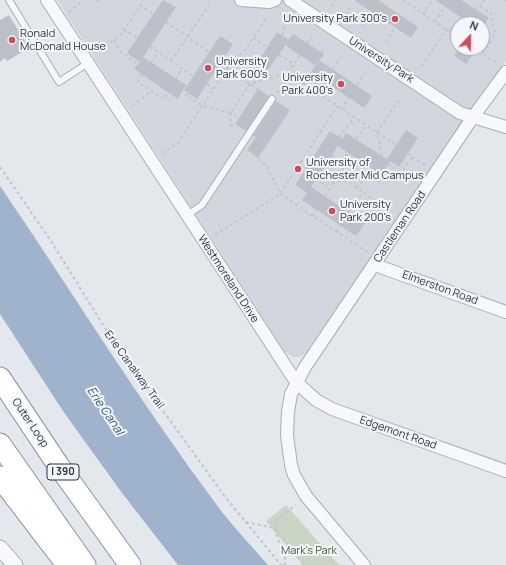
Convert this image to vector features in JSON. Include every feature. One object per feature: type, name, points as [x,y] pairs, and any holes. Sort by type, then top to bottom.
[{"type":"highway","name":"Outer Loop","points":[[0,378],[70,482],[130,565]]},
{"type":"highway","points":[[0,444],[85,565]]},
{"type":"highway","points":[[0,477],[68,565]]},
{"type":"highway","points":[[70,482],[145,565]]},
{"type":"street","name":"Westmoreland Drive","points":[[46,0],[296,382]]},
{"type":"street","points":[[241,0],[269,2],[275,0]]},
{"type":"street","name":"University Park","points":[[292,4],[460,113],[506,127]]},
{"type":"street","name":"Castleman Road","points":[[296,382],[473,117],[506,72]]},
{"type":"street","name":"Elmerston Road","points":[[375,265],[506,312]]},
{"type":"street","points":[[296,382],[291,394],[287,435],[294,475],[306,496],[364,565]]},
{"type":"street","name":"Edgemont Road","points":[[296,382],[316,400],[332,409],[506,471]]},
{"type":"street","points":[[0,548],[15,565]]},
{"type":"lane","points":[[9,0],[59,82],[88,64]]},
{"type":"lane","points":[[186,216],[202,205],[272,99]]},
{"type":"path","points":[[69,12],[83,0]]},
{"type":"path","points":[[96,0],[99,2],[101,0]]},
{"type":"path","points":[[95,52],[119,37],[144,0]]},
{"type":"path","points":[[332,6],[336,0]]},
{"type":"path","points":[[403,0],[407,1],[450,33]]},
{"type":"path","points":[[423,14],[432,0]]},
{"type":"path","points":[[474,8],[480,6],[484,0]]},
{"type":"path","points":[[282,35],[284,22],[292,4]]},
{"type":"path","points":[[140,5],[153,14]]},
{"type":"path","points":[[170,61],[208,5]]},
{"type":"path","points":[[480,6],[491,13],[496,34],[490,43]]},
{"type":"path","points":[[435,22],[445,7]]},
{"type":"path","points":[[346,15],[350,8]]},
{"type":"path","points":[[362,26],[371,12]]},
{"type":"path","points":[[162,152],[178,143],[226,69],[246,49],[265,20],[265,16]]},
{"type":"path","points":[[166,22],[209,52]]},
{"type":"path","points":[[386,42],[395,28]]},
{"type":"path","points":[[124,29],[137,38]]},
{"type":"path","points":[[422,66],[446,30],[450,29]]},
{"type":"path","points":[[490,35],[494,37]]},
{"type":"path","points":[[307,43],[312,37]]},
{"type":"path","points":[[253,38],[267,47]]},
{"type":"path","points":[[114,40],[120,51],[138,64]]},
{"type":"path","points":[[150,47],[193,76]]},
{"type":"path","points":[[321,52],[326,47]]},
{"type":"path","points":[[151,62],[158,52]]},
{"type":"path","points":[[279,55],[294,64]]},
{"type":"path","points":[[233,126],[230,124],[232,113],[250,84],[288,73],[300,55]]},
{"type":"path","points":[[486,56],[496,62]]},
{"type":"path","points":[[333,69],[341,57]]},
{"type":"path","points":[[222,61],[229,65]]},
{"type":"path","points":[[176,79],[182,68]]},
{"type":"path","points":[[226,69],[258,89]]},
{"type":"path","points":[[288,73],[396,145]]},
{"type":"path","points":[[357,85],[365,73]]},
{"type":"path","points":[[143,75],[138,82],[164,99],[168,92]]},
{"type":"path","points":[[272,99],[291,76]]},
{"type":"path","points":[[317,93],[325,82]]},
{"type":"path","points":[[207,84],[214,89]]},
{"type":"path","points":[[132,105],[147,95],[150,90]]},
{"type":"path","points":[[188,93],[186,95],[202,106],[232,113],[239,118]]},
{"type":"path","points":[[382,156],[377,132],[400,97]]},
{"type":"path","points":[[342,109],[349,98]]},
{"type":"path","points":[[215,235],[280,193],[337,106]]},
{"type":"path","points":[[339,137],[354,118]]},
{"type":"path","points":[[356,139],[366,125]]},
{"type":"path","points":[[348,153],[342,161],[345,180],[393,213]]},
{"type":"path","points":[[408,154],[426,165]]},
{"type":"path","points":[[332,155],[342,161]]},
{"type":"path","points":[[367,174],[378,181],[399,176],[412,157]]},
{"type":"path","points":[[258,159],[266,165],[280,193],[367,252]]},
{"type":"path","points":[[388,164],[402,172]]},
{"type":"path","name":"Erie Canalway Trail","points":[[0,167],[55,246],[129,367],[245,522],[281,565]]},
{"type":"path","points":[[357,188],[371,168]]},
{"type":"path","points":[[316,179],[326,185],[345,180]]},
{"type":"path","points":[[325,196],[334,183]]},
{"type":"path","points":[[349,212],[363,192]]},
{"type":"path","points":[[312,216],[316,209]]},
{"type":"path","points":[[336,232],[340,225]]},
{"type":"path","points":[[284,565],[286,561],[274,528],[276,520],[295,505]]},
{"type":"path","points":[[245,522],[274,528],[304,565]]},
{"type":"shaded area","name":"University of Rochester Mid Campus","points":[[57,0],[506,0],[506,61],[482,93],[305,354],[299,357],[293,357],[284,351]]},
{"type":"green space","name":"Mark's Park","points":[[286,505],[339,565],[303,565],[266,521]]},
{"type":"water","name":"Erie Canal","points":[[0,186],[190,469],[237,530],[268,565],[178,565],[122,493],[63,411],[0,314]]},
{"type":"building","points":[[163,0],[176,7],[143,57],[186,85],[178,99],[134,69],[140,62],[127,53]]},
{"type":"building","name":"University Park 300's","points":[[354,0],[378,0],[418,27],[411,38]]},
{"type":"building","points":[[435,0],[461,0],[486,16],[459,16]]},
{"type":"building","name":"Ronald McDonald House","points":[[9,15],[29,48],[7,61],[5,58],[0,62],[0,20]]},
{"type":"building","name":"University Park 400's","points":[[277,32],[289,40],[268,70],[257,63]]},
{"type":"building","name":"University Park 400's","points":[[293,34],[324,54],[316,66],[285,45]]},
{"type":"building","name":"University Park 600's","points":[[220,36],[233,44],[197,99],[184,90]]},
{"type":"building","points":[[454,56],[472,56],[466,64]]},
{"type":"building","name":"University Park 400's","points":[[319,60],[372,96],[364,108],[311,72]]},
{"type":"building","points":[[258,89],[269,96],[246,131],[235,124]]},
{"type":"building","points":[[276,101],[290,110],[258,158],[247,150],[256,137],[253,136]]},
{"type":"building","points":[[406,130],[418,138],[399,167],[390,161],[381,175],[338,146],[307,193],[295,185],[330,131],[342,139],[346,133],[387,159]]},
{"type":"building","name":"University Park 200's","points":[[311,187],[365,223],[356,236],[302,200]]},
{"type":"place","name":"University Park 300's","points":[[395,19]]},
{"type":"place","name":"Ronald McDonald House","points":[[12,40]]},
{"type":"place","name":"University Park 600's","points":[[208,68]]},
{"type":"place","name":"University Park 400's","points":[[341,84]]},
{"type":"place","name":"University of Rochester Mid Campus","points":[[298,169]]},
{"type":"place","name":"University Park 200's","points":[[332,211]]}]
